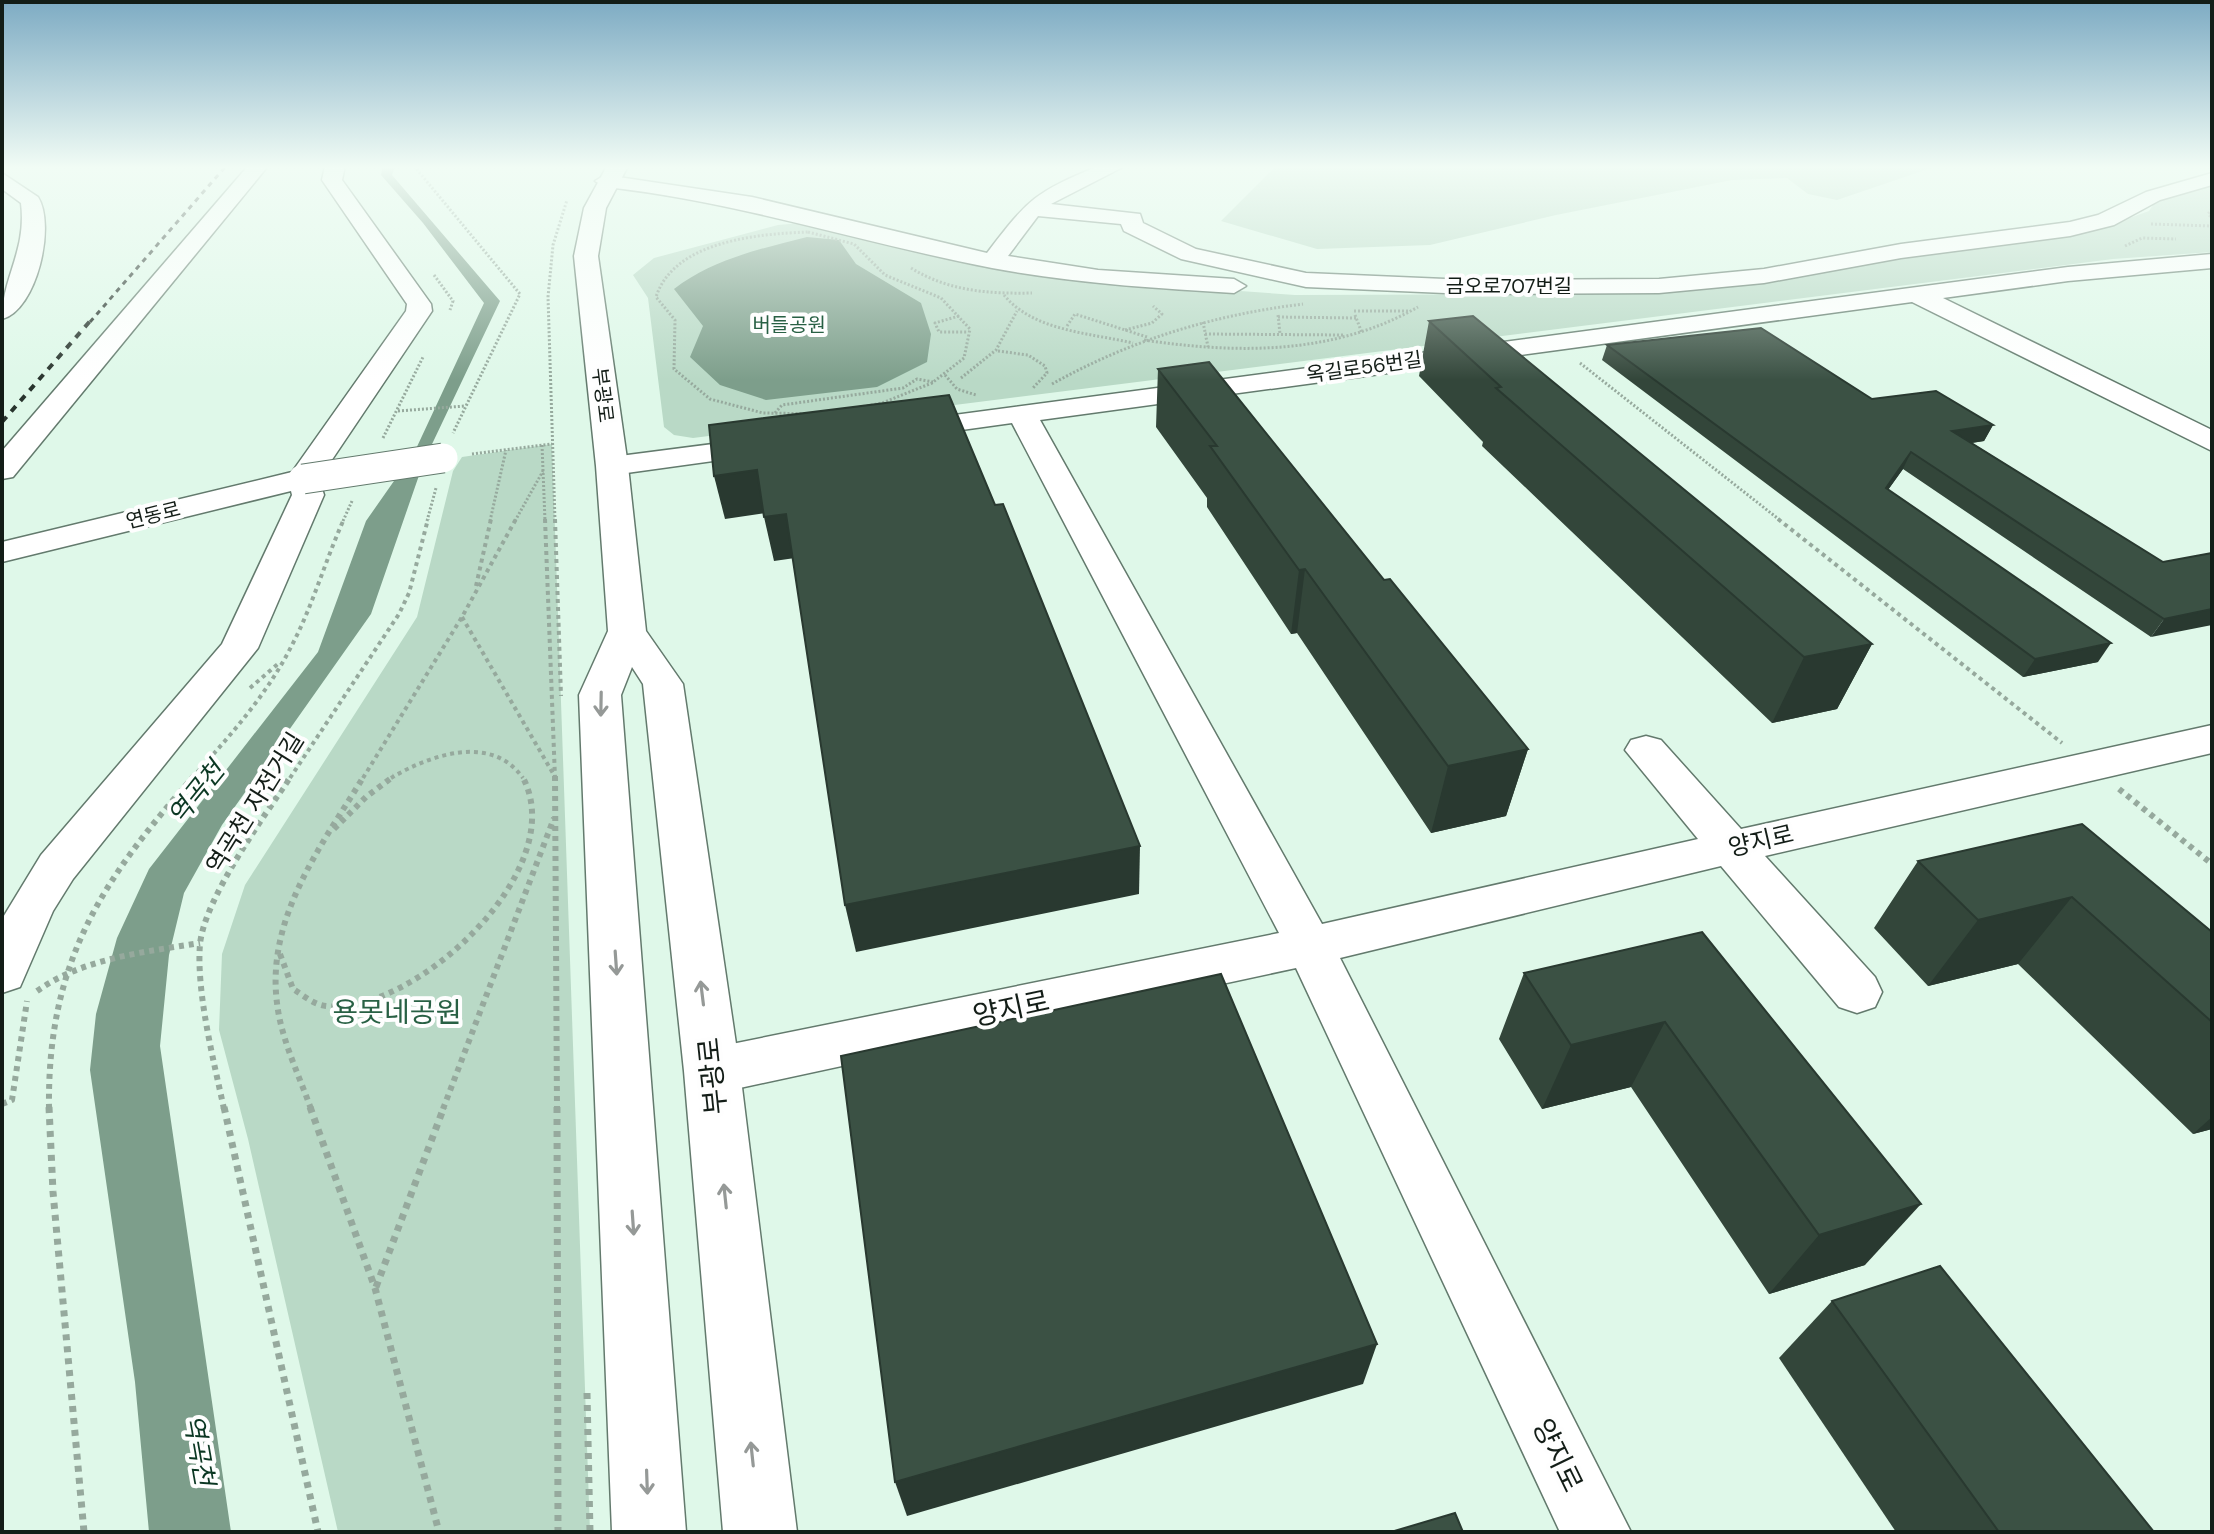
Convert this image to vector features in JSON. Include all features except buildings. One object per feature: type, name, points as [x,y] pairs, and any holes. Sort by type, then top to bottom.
[{"type":"main road","name":"부광로","points":[[588,238],[586,256],[612,466],[627,631],[600,695],[649,1532]]},
{"type":"main road","name":"부광로","points":[[627,631],[663,684],[712,1071],[760,1532]]},
{"type":"street","points":[[2,311],[14,301],[20,288],[25,238]]},
{"type":"street","points":[[2,470],[198,238]]},
{"type":"street","points":[[2,973],[32,905],[57,867],[239,648],[308,495],[303,479],[419,311],[419,304],[372,238]]},
{"type":"street","points":[[884,238],[993,261],[1098,277],[1285,289],[1367,283]]},
{"type":"street","points":[[993,261],[1011,238]]},
{"type":"street","name":"금오로707번길","points":[[1156,238],[1189,254],[1276,276],[1468,287],[1659,286],[1764,276],[1997,238]]},
{"type":"street","name":"옥길로56번길","points":[[880,432],[1021,403],[1552,341],[2068,274],[2212,261]]},
{"type":"street","points":[[1917,295],[2212,442]]},
{"type":"street","name":"양지로","points":[[1021,403],[1310,946],[1596,1532]]},
{"type":"street","points":[[612,466],[801,442]]},
{"type":"street","name":"연동로","points":[[2,552],[303,479],[443,458]]},
{"type":"street","name":"양지로","points":[[712,1071],[1310,946],[2089,764],[2212,739]]},
{"type":"street","points":[[1646,750],[1728,848],[1857,992]]},
{"type":"path","name":"역곡천 자전거길","points":[[318,1532],[207,1033],[200,943],[216,899],[251,837],[399,614],[409,593],[443,458],[465,406],[519,302],[520,294],[473,238]]},
{"type":"path","points":[[758,238],[699,254],[665,272],[656,297],[675,320],[673,361],[680,379],[715,402],[775,414],[841,412],[883,405],[935,383],[969,348],[968,332],[959,316],[942,298],[887,276],[852,243],[835,238]]},
{"type":"path","points":[[429,270],[453,301],[443,323]]},
{"type":"path","points":[[1003,294],[1017,311],[1039,321],[1133,343]]},
{"type":"path","points":[[1143,340],[1208,347],[1311,344],[1362,333],[1412,311],[1426,300]]},
{"type":"path","points":[[1349,301],[1362,333]]},
{"type":"path","points":[[1125,330],[1158,319],[1162,314],[1151,305]]},
{"type":"path","points":[[1277,307],[1280,334]]},
{"type":"path","points":[[961,378],[998,351],[1017,311]]},
{"type":"path","points":[[1354,311],[1412,311]]},
{"type":"path","points":[[1067,326],[1075,314],[1148,338]]},
{"type":"path","points":[[959,316],[935,323],[939,332],[968,332]]},
{"type":"path","points":[[1278,317],[1356,318]]},
{"type":"path","points":[[1203,322],[1208,347]]},
{"type":"path","points":[[1205,334],[1355,335]]},
{"type":"path","points":[[1307,335],[1311,344]]},
{"type":"path","points":[[1552,341],[2212,864]]},
{"type":"path","points":[[377,450],[428,349]]},
{"type":"path","points":[[998,351],[1028,355],[1045,366],[1047,373],[1043,381],[1021,403]]},
{"type":"path","points":[[945,375],[957,389],[986,396]]},
{"type":"path","points":[[775,414],[782,405],[903,388],[917,379],[935,383]]},
{"type":"path","points":[[397,411],[465,406]]},
{"type":"path","points":[[443,458],[552,444]]},
{"type":"path","points":[[542,445],[556,814],[558,1532]]},
{"type":"path","points":[[475,593],[506,450]]},
{"type":"path","points":[[439,1532],[375,1288],[290,1050],[277,1003],[278,950],[297,886],[462,617],[543,471]]},
{"type":"path","points":[[84,1532],[48,1138],[54,1024],[88,919],[113,876],[269,686],[310,607],[358,490]]},
{"type":"path","points":[[462,617],[555,776]]},
{"type":"path","points":[[278,950],[293,989],[325,1006],[367,1002],[406,984],[442,962],[512,888],[529,852],[533,814],[525,780],[506,757],[478,751],[447,754],[409,769],[379,787],[328,834]]},
{"type":"path","points":[[375,1288],[556,814]]},
{"type":"path","points":[[2,1104],[12,1100],[26,1003],[41,987],[68,974],[136,954],[200,943]]},
{"type":"green space","name":"버들공원","points":[[731,238],[875,238],[1099,281],[1295,295],[1598,294],[1696,289],[1834,271],[1909,255],[2024,238],[2212,238],[2212,252],[2113,259],[693,438],[674,435],[664,427],[648,298],[633,275],[654,258]]},
{"type":"green space","points":[[1278,238],[1461,238],[1430,245],[1317,249]]},
{"type":"green space","name":"용못네공원","points":[[552,444],[590,1532],[338,1532],[248,1139],[219,1030],[222,954],[245,885],[417,617],[453,471],[462,457]]},
{"type":"water","name":"역곡천","points":[[434,238],[446,238],[500,301],[424,461],[371,614],[222,825],[184,893],[169,955],[160,1046],[231,1532],[149,1532],[135,1382],[90,1070],[96,1014],[117,938],[149,869],[318,652],[366,521],[415,451],[484,303]]},
{"type":"water","points":[[805,238],[839,240],[856,264],[921,303],[931,334],[927,362],[877,387],[766,400],[720,385],[690,357],[703,326],[674,289],[705,270],[755,251]]},
{"type":"railway","points":[[90,322],[164,238]]},
{"type":"railway","points":[[2,422],[91,320]]}]
